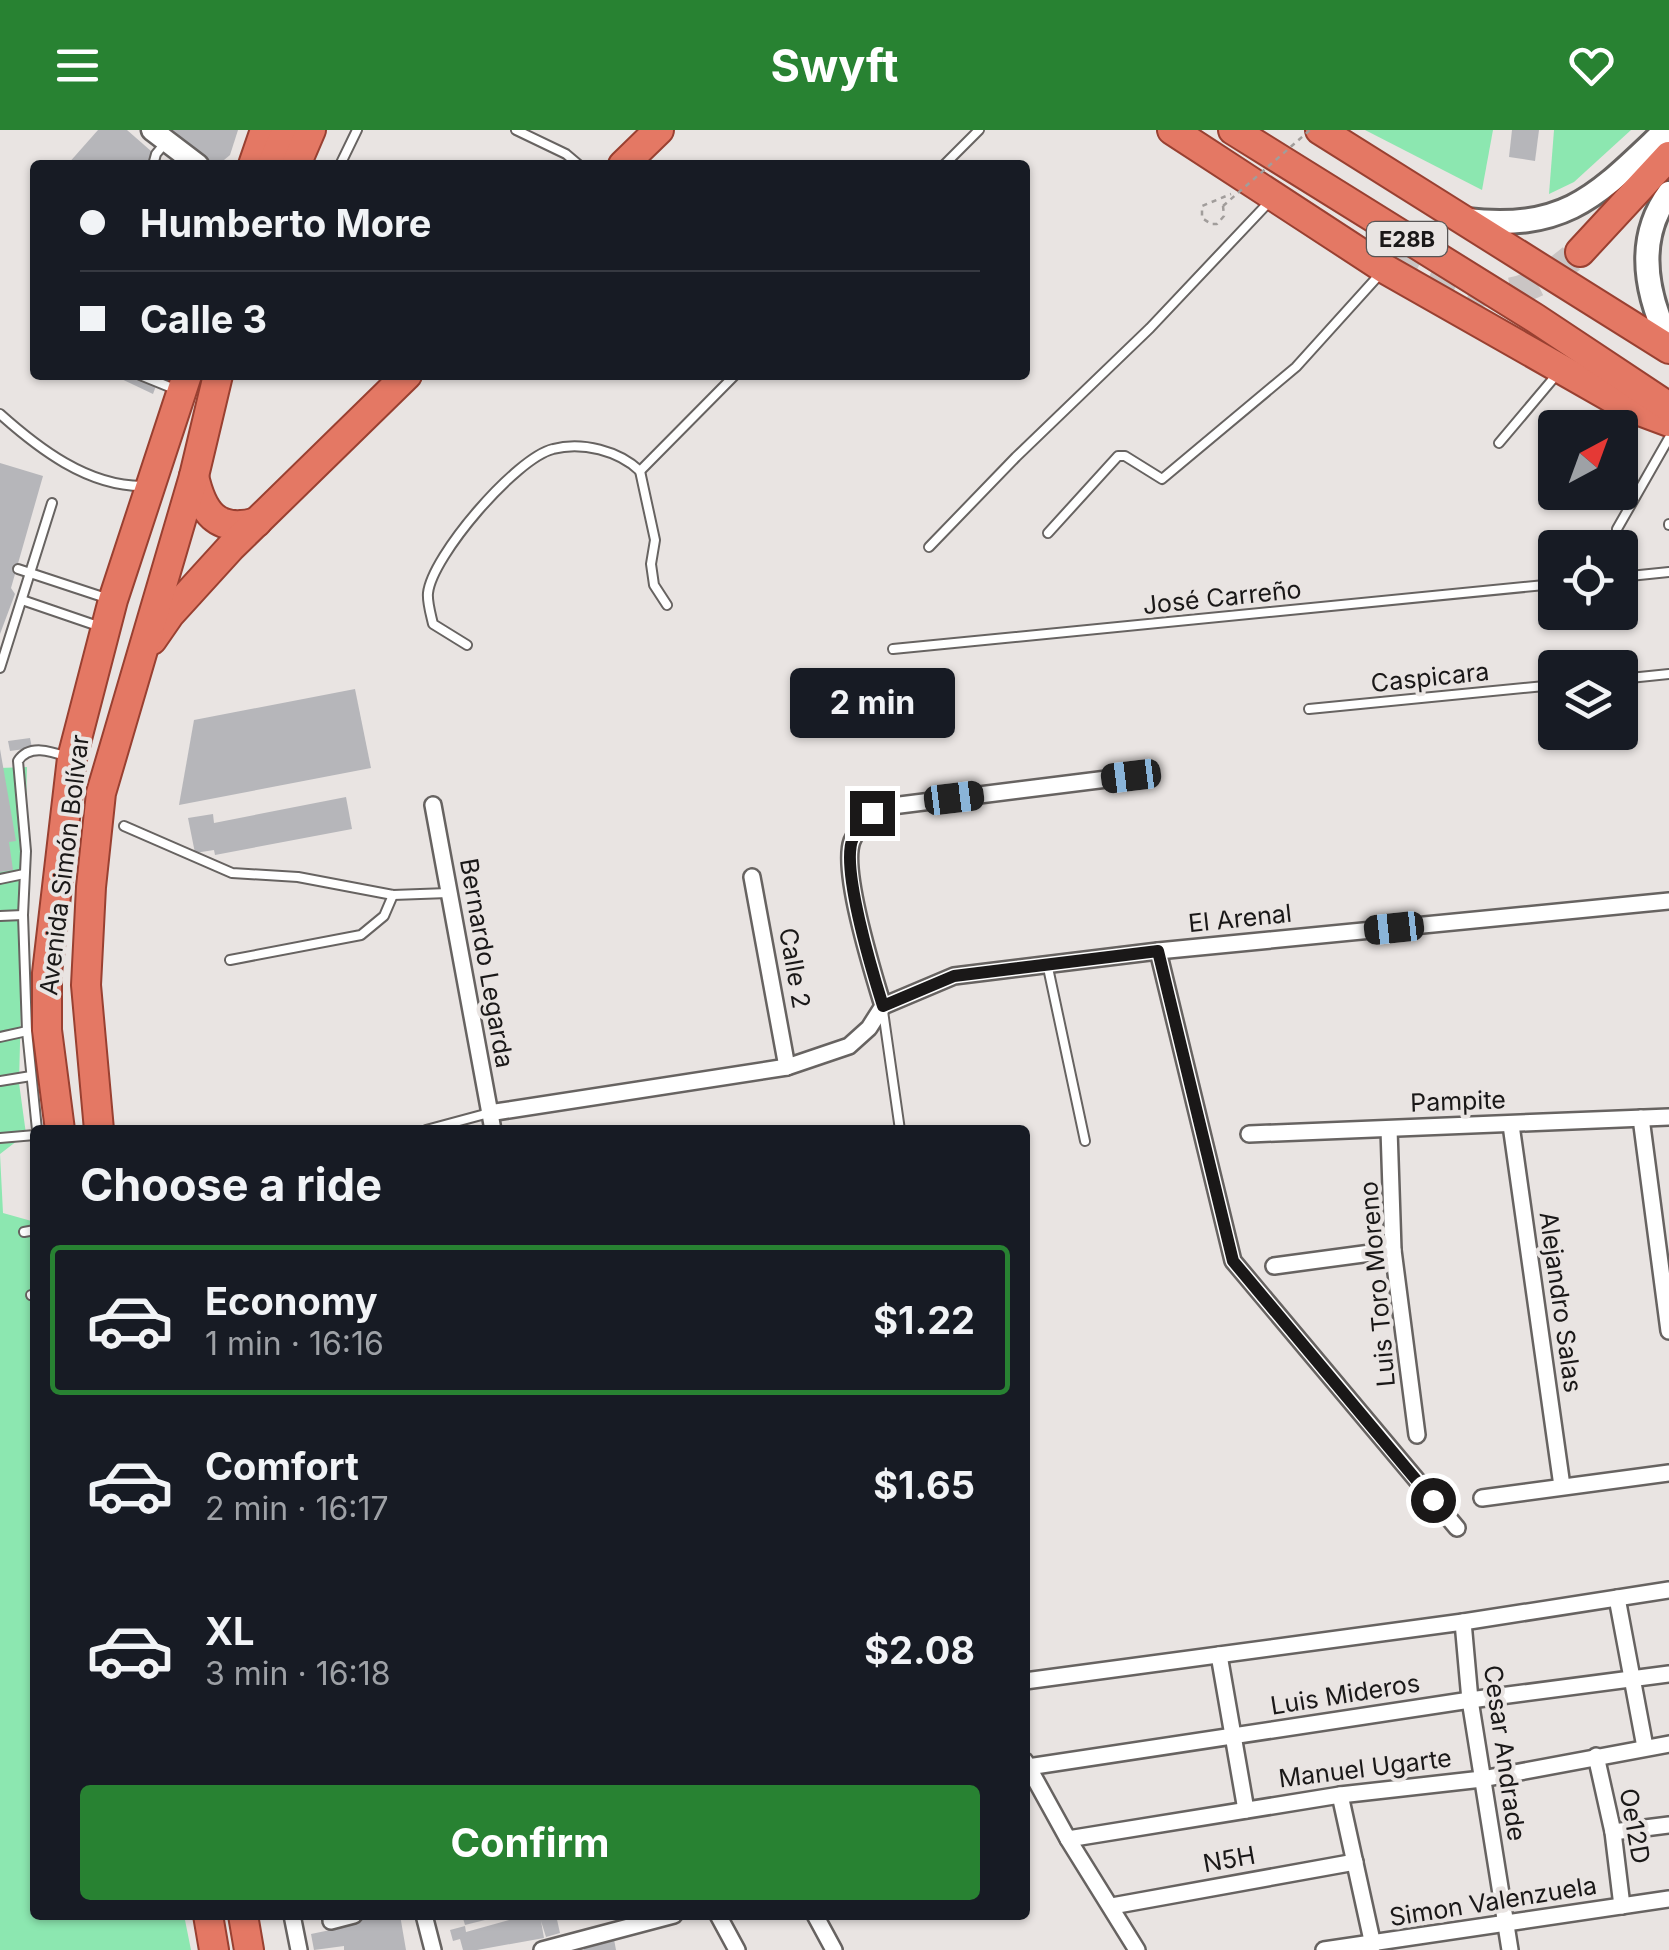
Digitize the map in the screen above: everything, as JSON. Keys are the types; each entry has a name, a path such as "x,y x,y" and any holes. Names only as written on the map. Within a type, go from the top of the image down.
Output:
{"highway":[{"path":"255,160 265,130"},
{"path":"274,160 287,130"},
{"path":"298,160 311,130"},
{"path":"628,160 659,130"},
{"path":"1172,130 1274,198 1561,370 1626,406 1669,422"},
{"path":"1194,130 1388,263"},
{"name":"E28B","path":"1233,130 1669,406"},
{"name":"E28B","path":"1320,130 1669,346"},
{"path":"1580,252 1669,156"},
{"name":"Avenida Simón Bolívar","path":"100,1125 86,985 101,793 194,476 217,380"},
{"path":"137,663 170,614 402,380"},
{"name":"Avenida Simón Bolívar","path":"59,1125 47,1030 47,974 72,758 113,600 184,383"},
{"path":"194,476 200,503 212,516 238,526 257,522"},
{"path":"209,1920 214,1950"},
{"path":"244,1920 249,1950"}],"main road":[{"path":"1460,220 1502,224 1541,221 1598,194 1666,130"},
{"path":"1669,193 1647,242 1652,299 1669,346"},
{"path":"1626,406 1669,437"}],"street":[{"path":"159,136 191,160"},
{"path":"883,1006 861,935 850,852 853,838 872,813 884,806 1131,776"},
{"name":"Bernardo Legarda","path":"433,805 491,1122"},
{"name":"Calle 2","path":"752,877 788,1068"},
{"name":"El Arenal","path":"491,1122 788,1068 849,1046 869,1028 883,1006 954,976 1158,951 1669,901"},
{"path":"1158,951 1233,1261 1457,1528"},
{"name":"Pampite","path":"1249,1134 1669,1117"},
{"path":"1641,1118 1669,1331"},
{"name":"Alejandro Salas","path":"1511,1124 1562,1486"},
{"name":"Luis Toro Moreno","path":"1389,1129 1394,1250 1417,1434"},
{"path":"1274,1266 1394,1250"},
{"path":"1482,1498 1669,1473"},
{"path":"1030,1680 1669,1590"},
{"path":"1617,1598 1645,1747"},
{"name":"Cesar Andrade","path":"1463,1622 1470,1700 1510,1950"},
{"path":"1218,1655 1246,1810"},
{"name":"Luis Mideros","path":"1030,1764 1669,1674"},
{"name":"Manuel Ugarte","path":"1068,1838 1340,1795 1482,1778 1669,1744"},
{"name":"Oe12D","path":"1596,1756 1613,1832 1622,1906"},
{"path":"1030,1769 1137,1950"},
{"path":"1340,1795 1373,1945"},
{"path":"1613,1832 1669,1825"},
{"name":"N5H","path":"1112,1906 1356,1862"},
{"name":"Simon Valenzuela","path":"1324,1950 1669,1899"},
{"path":"293,1920 298,1950"},
{"path":"425,1920 433,1950"},
{"path":"542,1950 576,1946 658,1920"},
{"path":"721,1920 737,1950"},
{"path":"818,1920 834,1950"}],"lane":[{"path":"343,160 358,130"},
{"path":"516,130 573,160"},
{"path":"949,160 978,130"},
{"path":"929,547 1150,328 1274,198"},
{"path":"1048,533 1118,456 1125,456 1162,479 1296,367 1388,263"},
{"path":"1498,443 1561,370"},
{"path":"640,470 730,380"},
{"path":"0,414 39,448 94,476 128,486 151,486"},
{"path":"1617,529 1669,437"},
{"path":"468,645 433,624 428,592 446,554 483,502 528,462 551,449 612,452 640,470 655,540 650,564 654,585 666,605"},
{"path":"0,668 52,502"},
{"path":"18,569 113,600"},
{"path":"1638,575 1669,572"},
{"name":"José Carreño","path":"892,649 1538,586"},
{"path":"22,600 105,629"},
{"path":"1638,677 1669,674"},
{"name":"Caspicara","path":"1310,709 1538,687"},
{"path":"35,1125 26,1032 25,834 18,762 25,752 34,750 72,758"},
{"path":"124,826 232,873 298,878 394,896 450,892"},
{"path":"0,879 24,874"},
{"path":"230,960 362,935 384,916 394,896"},
{"path":"0,916 23,915"},
{"path":"1047,963 1085,1141"},
{"path":"883,1006 899,1125"},
{"path":"0,1037 26,1032"},
{"path":"0,1081 31,1076"},
{"path":"0,1138 30,1133"},
{"path":"24,1232 30,1231"}],"path":[{"path":"1221,204 1310,130"},
{"path":"1210,201 1221,204 1222,220 1217,224 1202,218 1202,206 1210,201"}],"green space":[{"path":"1365,130 1493,130 1482,190"},
{"path":"1554,130 1631,130 1574,182 1549,194"},
{"path":"27,767 19,1083 26,1134 0,1154 0,768"},
{"path":"0,1154 3,1213 30,1221 30,1920 185,1920 191,1950 0,1950"}],"building":[{"path":"98,130 127,130 161,160 71,160"},
{"path":"170,130 238,130 230,155 224,160 204,160"},
{"path":"1512,130 1539,130 1535,161 1509,157"},
{"path":"124,380 158,380 153,394"},
{"path":"0,463 43,476 11,588 15,594 0,634"},
{"path":"355,689 371,768 179,805 194,720"},
{"path":"30,738 32,748 10,751 8,741"},
{"path":"0,749 16,841 9,842 13,870 0,872"},
{"path":"346,797 352,829 215,855 214,850 195,853 188,818 213,814 214,823"},
{"path":"338,1920 401,1920 406,1950 344,1950 344,1946 314,1950 311,1934 340,1928"},
{"path":"509,1920 557,1920 560,1933 546,1937 541,1921 544,1938 463,1950 460,1939 453,1941 450,1930 465,1926 466,1932"},
{"path":"613,1934 616,1950 584,1950 582,1941"}],"tunnel":[{"path":"1392,257 1443,282 1497,293 1534,284 1580,252"}],"route":[{"path":"872,813 853,838 850,852 861,935 883,1006 954,976 1158,951 1233,1261 1433,1500"}]}
